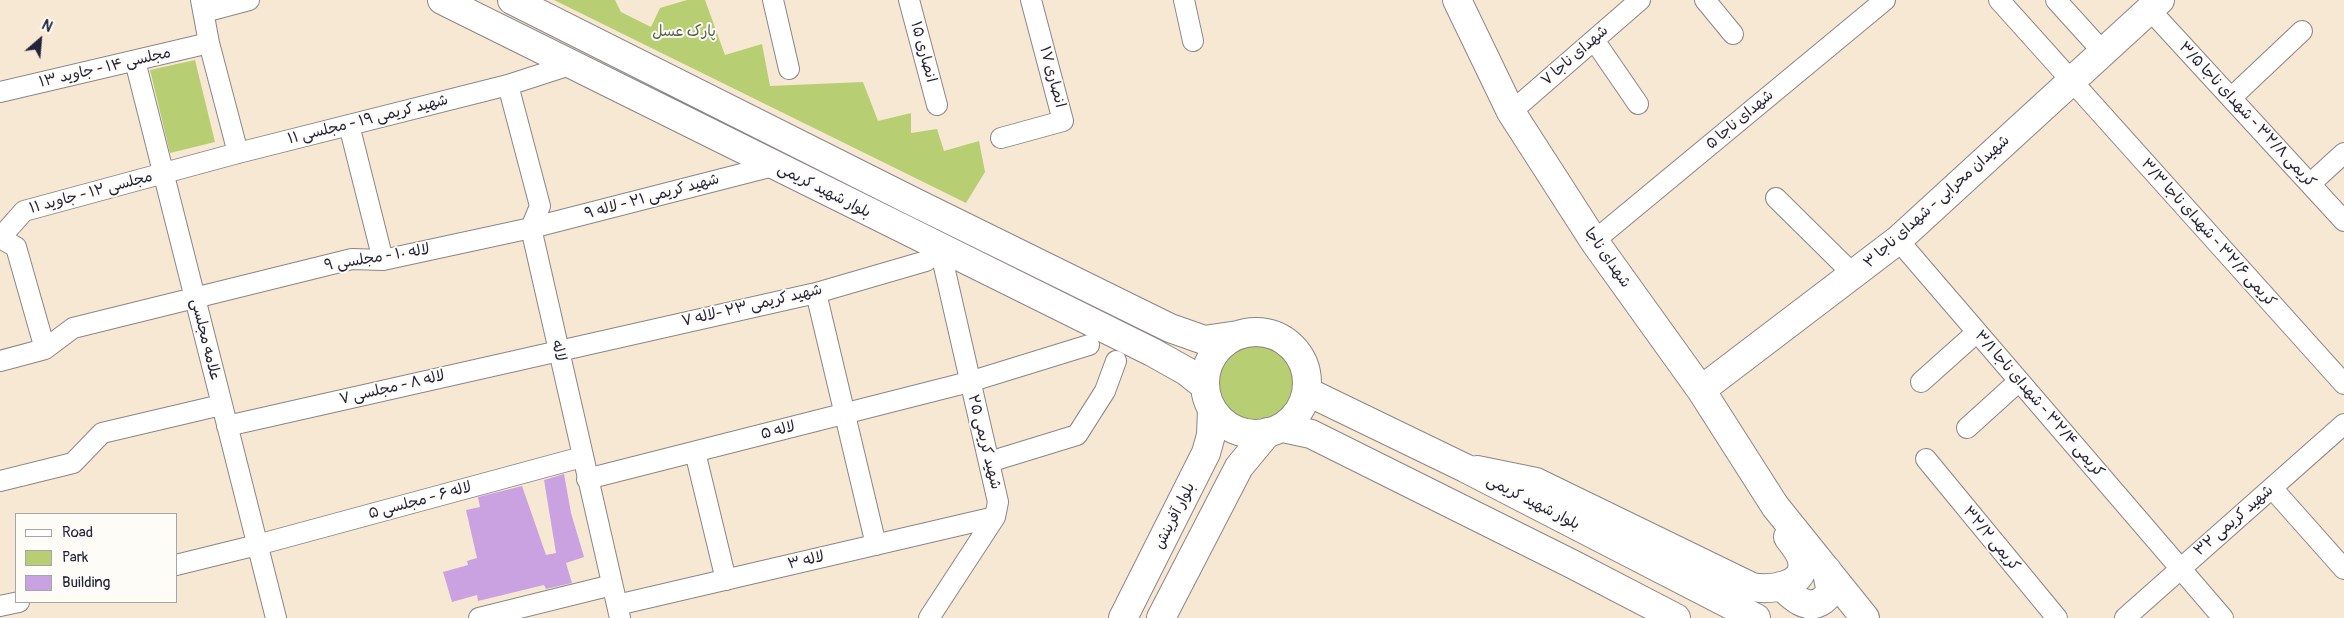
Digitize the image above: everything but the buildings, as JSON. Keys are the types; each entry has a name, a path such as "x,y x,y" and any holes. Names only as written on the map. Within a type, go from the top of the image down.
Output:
{"main road":[{"name":"بلوار شهید کریمی","path":"442,0 573,64 773,166 1152,352 1186,371 1208,397"},
{"name":"بلوار شهید کریمی","path":"512,0 1170,328 1204,340 1238,335"},
{"name":"شهدای ناجا","path":"1457,0 1511,112 1594,241 1701,390 1775,506 1866,618"},
{"name":"شهیدان محرابی - شهدای ناجا ۳","path":"1701,390 1898,240 2155,5"},
{"path":"1152,352 1170,358 1175,354 1180,346 1180,339 1170,328"},
{"path":"1261,332 1283,339 1295,349 1303,362 1308,376 1308,392 1303,406 1295,418 1275,430 1258,435 1244,433 1231,428 1220,420 1208,397 1207,369 1213,355 1224,343 1238,335 1261,332"},
{"name":"بلوار شهید کریمی","path":"1308,392 1465,468 1756,618"},
{"name":"بلوار آفرینش","path":"1123,618 1206,453 1211,435 1208,397"},
{"path":"1342,450 1338,441 1342,427 1350,422 1363,419"},
{"path":"1275,430 1311,434 1676,618"},
{"path":"1161,618 1239,467 1275,430"},
{"path":"1465,468 1536,482 1732,579 1765,589 1781,586 1802,602 1810,605 1824,600 1830,591 1826,570"},
{"name":"شهدای ناجا","path":"1775,506 1787,535 1802,559 1803,569 1800,575 1793,581 1781,586"}],"street":[{"path":"238,152 209,43 202,6 249,0"},
{"path":"773,0 789,70"},
{"name":"انصاری ۱۵","path":"910,0 937,105"},
{"name":"انصاری ۱۷","path":"1001,138 1064,121 1031,0"},
{"path":"1184,0 1193,41"},
{"name":"شهدای ناجا ۷","path":"1511,112 1640,0"},
{"path":"1705,0 1733,34"},
{"name":"شهدای ناجا ۵","path":"1594,241 1885,0"},
{"name":"کریمی ۳۲/۶ - شهدای ناجا ۳/۳","path":"1999,0 2344,384"},
{"path":"2056,0 2103,52"},
{"name":"کریمی ۳۲/۸ - شهدای ناجا ۳/۵","path":"2155,5 2231,98 2344,221"},
{"path":"2231,98 2302,31"},
{"path":"1594,40 1638,104"},
{"name":"مجلسی ۱۴ - جاوید ۱۳","path":"0,92 209,43"},
{"name":"علامه مجلسی","path":"135,61 276,618"},
{"name":"شهید کریمی ۱۹ - مجلسی ۱۱","path":"163,173 238,152 508,85 573,64"},
{"path":"508,85 540,206 531,228"},
{"path":"349,125 383,260"},
{"path":"2310,184 2344,153"},
{"name":"شهید کریمی ۲۱ - لاله ۹","path":"531,228 773,166"},
{"name":"مجلسی ۱۲ - جاوید ۱۱","path":"0,238 24,210 163,173"},
{"path":"1776,198 1854,275"},
{"name":"لاله ۱۰ - مجلسی ۹","path":"45,349 73,328 352,259 383,260 531,228"},
{"name":"لاله","path":"531,228 618,612"},
{"path":"0,238 16,246 45,349 0,361"},
{"name":"کریمی ۳۲/۴ - شهدای ناجا ۳/۱","path":"1898,240 2223,618"},
{"name":"شهید کریمی ۲۳ -لاله ۷","path":"558,350 816,292 926,261 940,248"},
{"name":"شهید کریمی ۲۵","path":"940,248 969,382 998,502 995,518"},
{"path":"816,292 876,545"},
{"path":"1922,382 1977,332"},
{"name":"لاله ۵","path":"587,479 969,382 1088,345"},
{"name":"لاله ۸ - مجلسی ۷","path":"227,426 558,350"},
{"path":"989,462 1077,435 1105,391 1116,361"},
{"path":"1967,428 2019,381"},
{"path":"0,481 73,463 102,433 221,405"},
{"name":"شهید کریمی ۳۲","path":"2125,618 2344,424"},
{"path":"695,452 726,580"},
{"name":"لاله ۶ - مجلسی ۵","path":"178,565 582,458"},
{"name":"کریمی ۳۲/۲","path":"1926,459 2057,618"},
{"path":"2272,488 2344,569"},
{"path":"929,618 995,518"},
{"name":"لاله ۳","path":"618,612 726,580 995,518"},
{"path":"479,618 612,585"},
{"path":"0,606 15,603"}],"green space":[{"name":"پارک عسل","path":"554,0 615,0 621,12 651,27 660,8 687,0 705,0 725,55 762,44 770,86 863,82 878,121 911,113 911,133 937,129 944,151 979,141 985,172 966,203"},
{"path":"195,60 215,142 170,153 150,70"},
{"path":"1257,343 1272,346 1285,355 1294,368 1297,383 1294,398 1285,411 1272,420 1257,423 1242,420 1229,411 1220,398 1217,383 1220,368 1229,355 1242,346"}]}
